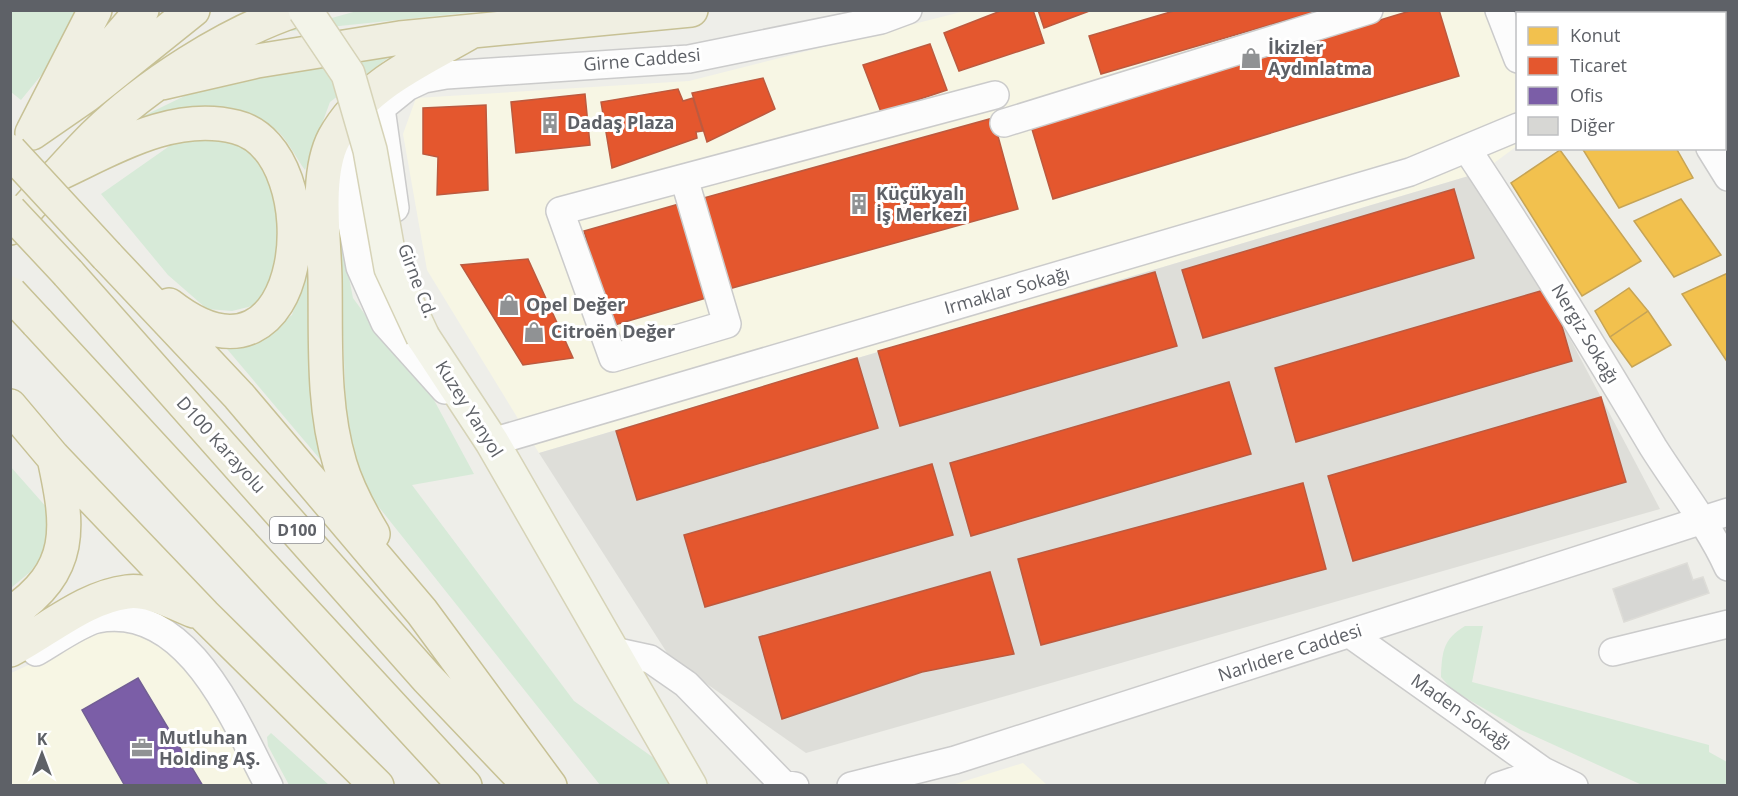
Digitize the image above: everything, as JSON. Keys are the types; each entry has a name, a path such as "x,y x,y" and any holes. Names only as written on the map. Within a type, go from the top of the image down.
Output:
{"highway":[{"path":"18,147 94,10"},
{"path":"18,147 142,10"},
{"path":"18,147 193,10"},
{"path":"10,228 58,174 125,108 234,35 296,10"},
{"path":"162,83 290,55 400,38 691,10"},
{"path":"422,612 361,514 340,465 330,420 323,206 325,166 338,132 347,117 372,90 469,33"},
{"path":"58,174 158,130 210,124 237,127 260,138 282,168 292,216 291,268 279,303 266,317 253,326 236,331 215,331 199,325 107,256"},
{"path":"18,147 107,256 239,396 422,612 550,786"},
{"name":"D100 Karayolu","path":"10,211 69,273 427,678 529,786"},
{"name":"D100","path":"10,293 465,786"},
{"path":"10,406 53,457 204,615 377,786"},
{"path":"10,614 32,600 52,577 63,547 64,506 53,457"},
{"path":"10,650 84,608 128,592 159,596 204,615"}],"main road":[{"name":"Kuzey Yanyol","path":"305,10 348,74 370,150 391,268 423,337 492,442 535,522 613,651 690,786"}],"street":[{"name":"Girne Caddesi","path":"492,442 384,323 360,267 348,202 348,167 356,134 381,108 407,87 424,79 446,75 689,59 881,20 908,10"},
{"path":"1004,123 1369,10"},
{"path":"1499,10 1516,54"},
{"path":"684,178 727,324 613,358 560,211 995,94"},
{"name":"Girne Cd.","path":"381,108 405,259 424,305 492,442"},
{"name":"Irmaklar Sokağı","path":"492,442 1410,172 1516,128"},
{"name":"Nergiz Sokağı","path":"1467,149 1536,254 1728,567"},
{"path":"1711,150 1728,177"},
{"name":"Narlıdere Caddesi","path":"850,786 955,760 1728,512"},
{"path":"10,664 96,619 130,619 156,628 174,638 207,674 269,786"},
{"path":"1612,652 1728,624"},
{"name":"Maden Sokağı","path":"1350,634 1543,771 1574,786"},
{"path":"613,651 650,659 686,684 783,784 795,786"},
{"path":"1499,786 1543,771"}],"shaded area":[{"path":"1511,10 1516,24 1516,147 1482,172 539,453 427,270 403,134 416,98 689,81 965,11"},
{"path":"10,11 82,11 65,46 21,100 11,92"},
{"path":"357,11 485,11 281,32"},
{"path":"401,48 330,102 305,170 275,129 259,119 242,113 224,110 188,111 133,121 199,89"},
{"path":"206,132 247,139 275,181 283,249 260,304 232,311 207,309 168,275 101,194 178,140"},
{"path":"1482,172 1660,509 806,753 671,659 539,453"},
{"path":"339,227 353,298 395,356 428,389 474,474 412,485 574,701 658,761 675,785 600,785 374,501 351,452 347,438"},
{"path":"312,255 309,382 330,471 227,349 259,339 292,315"},
{"path":"10,466 48,509 51,545 30,572 11,588"},
{"path":"1465,626 1483,626 1472,682 1709,745 1709,752 1727,762 1727,785 1642,785 1521,730 1452,690 1441,677 1443,653 1452,636"},
{"path":"103,631 177,638 256,785 13,786 11,781 11,673"},
{"path":"271,733 329,785 289,785 268,746 267,737"},
{"path":"1023,763 1047,785 952,785"}],"building: Konut":[{"path":"1526,10 1596,10 1596,12 1526,12"},
{"path":"1615,10 1704,10 1704,12 1616,12"},
{"path":"1560,150 1641,261 1582,296 1511,183"},
{"path":"1583,150 1677,150 1693,178 1619,208"},
{"path":"1681,199 1721,255 1674,277 1634,221"},
{"path":"1728,273 1728,363 1682,294"},
{"path":"1629,288 1648,311 1610,337 1595,311"},
{"path":"1648,311 1671,345 1632,367 1610,337"}],"building: Ticaret":[{"path":"1003,10 1033,10 1044,43 959,71 944,33"},
{"path":"1038,10 1092,10 1044,28"},
{"path":"1177,10 1321,10 1101,74 1089,36"},
{"path":"1413,10 1439,10 1459,76 1053,199 1031,126"},
{"path":"930,44 947,90 881,112 863,65"},
{"path":"763,78 775,109 707,142 692,93"},
{"path":"678,89 683,101 693,98 703,131 696,132 697,138 612,168 601,102"},
{"name":"Dadaş Plaza","path":"585,94 590,145 516,153 511,102"},
{"path":"486,105 488,190 437,195 438,157 423,154 423,108"},
{"name":"Küçükyalı İş Merkezi","path":"993,118 1018,209 725,290 700,199"},
{"path":"1454,189 1474,258 1203,338 1182,270"},
{"path":"686,202 713,296 611,326 584,231"},
{"path":"528,259 573,358 523,365 461,265"},
{"path":"1155,272 1177,346 900,426 878,351"},
{"path":"1551,288 1572,361 1296,442 1275,368"},
{"path":"857,358 878,428 637,500 616,431"},
{"path":"1229,382 1251,454 971,536 950,463"},
{"path":"1601,397 1626,482 1353,561 1328,476"},
{"path":"932,464 953,535 705,607 684,535"},
{"path":"1303,483 1326,569 1041,645 1018,559"},
{"path":"990,572 1014,654 922,672 782,719 759,637"}],"building: Ofis":[{"name":"Mutluhan Holding AŞ.","path":"138,678 203,786 125,786 82,710"}],"building: Diğer":[{"path":"1687,563 1693,580 1703,577 1709,593 1624,622 1613,589"}],"place":[{"name":"İkizler Aydınlatma","path":"1251,58"},
{"name":"Dadaş Plaza","path":"550,123"},
{"name":"Küçükyalı İş Merkezi","path":"859,204"},
{"name":"Opel Değer","path":"509,305"},
{"name":"Citroën Değer","path":"534,332"},
{"name":"Mutluhan Holding AŞ.","path":"142,748"}]}
